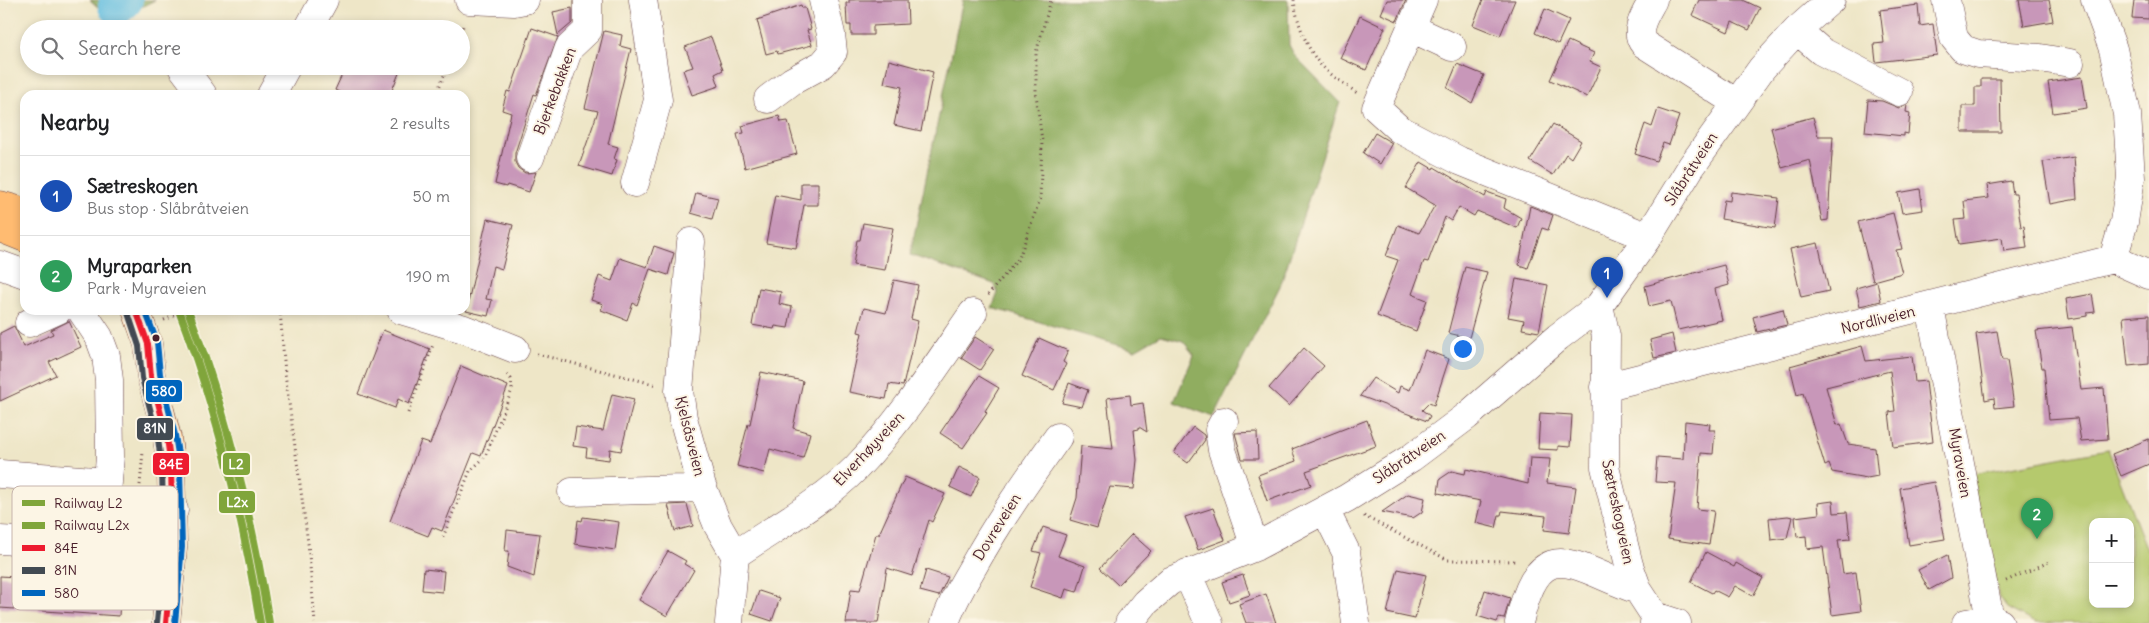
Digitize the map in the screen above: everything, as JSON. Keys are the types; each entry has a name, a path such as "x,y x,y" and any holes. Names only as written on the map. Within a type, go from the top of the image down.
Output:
{"main road":[{"path":"0,205 20,211"},
{"path":"0,228 20,236"},
{"path":"118,315 151,376"},
{"path":"138,315 148,344 151,376 167,436 172,486"},
{"path":"166,623 167,610"}],"street":[{"path":"313,20 324,0"},
{"path":"469,0 514,2 525,0"},
{"name":"Bjerkebakken","path":"530,158 569,48 588,30 588,0"},
{"path":"635,183 658,100 643,0"},
{"path":"768,98 828,61 833,52 823,0"},
{"path":"1423,0 1376,108 1399,130 1460,161 1648,237"},
{"path":"1653,0 1639,28 1641,41 1683,70 1736,102"},
{"name":"Slåbråtveien","path":"1129,623 1145,603 1170,581 1255,547 1336,504 1411,458 1467,416 1558,338 1599,306 1648,237 1691,167 1736,102 1762,68 1797,30 1831,0"},
{"path":"1946,0 1954,38 1963,49 1978,54 2040,58 2070,63"},
{"path":"2095,0 2113,49 2127,114 2131,178 2124,222 2112,260 2149,275"},
{"path":"1411,28 1452,47"},
{"path":"1797,30 1821,51 1899,92"},
{"path":"188,75 199,90"},
{"path":"274,90 282,75"},
{"name":"Kjelsåsveien","path":"691,242 679,391 683,418 702,486 718,526 735,555"},
{"name":"Nordliveien","path":"1604,387 2112,260"},
{"path":"0,265 20,272"},
{"name":"Sætreskogveien","path":"1599,306 1606,336 1604,387 1605,467 1629,566 1638,590 1662,621"},
{"name":"Myraveien","path":"1930,306 1984,591 1985,622"},
{"name":"Elverhøyveien","path":"735,555 822,497 855,468 910,403 973,312"},
{"path":"29,323 47,315"},
{"path":"84,315 99,337 106,356 109,380 108,486"},
{"path":"418,315 442,322 508,358"},
{"path":"1224,421 1220,430 1220,439 1255,547"},
{"name":"Dovreveien","path":"945,623 953,601 1012,500 1058,437"},
{"path":"0,474 65,486"},
{"path":"572,492 702,486"},
{"path":"1336,504 1346,552 1356,623"},
{"path":"729,623 735,555"},
{"path":"1519,623 1523,604 1532,584 1540,572 1550,564 1567,563 1578,566 1638,590"},
{"path":"1187,573 1210,623"}],"path":[{"path":"973,312 1019,258 1040,199 1042,141 1036,94 1036,52 1051,0"},
{"path":"1294,0 1303,35 1322,66 1376,108"},
{"path":"438,90 444,75"},
{"path":"280,315 284,364 308,543 314,623"},
{"path":"408,413 442,322"},
{"path":"443,537 470,471 485,457 512,390 508,358 679,391"},
{"path":"141,486 143,450"},
{"path":"1336,504 1356,511 1448,560 1520,561 1550,564"},
{"path":"1984,591 2051,561"}],"green space":[{"path":"90,0 155,0 115,20 112,20"},
{"path":"963,0 1288,0 1289,45 1295,56 1340,102 1281,284 1214,417 1174,402 1194,355 1183,341 1161,335 1135,350 992,308 998,293 994,284 910,255"},
{"path":"2108,449 2149,555 2149,623 2035,623 2007,608 1999,597 1968,475"}],"building":[{"path":"849,0 907,0 908,24 873,26 873,35 851,35 851,25 847,25 846,3 849,3"},
{"path":"1387,0 1406,0 1397,21 1381,14"},
{"path":"1483,0 1515,0 1500,36 1473,25"},
{"path":"1699,0 1743,0 1760,8 1749,30 1732,22 1728,32 1692,15"},
{"path":"2019,0 2049,0 2053,21 2024,26"},
{"path":"2134,0 2149,0 2149,19 2132,18"},
{"path":"801,5 802,8 805,8 811,29 807,30 812,45 778,54 777,51 766,54 757,20"},
{"path":"1918,5 1920,26 1933,24 1937,55 1876,62 1874,44 1884,43 1880,10"},
{"path":"572,8 572,23 558,35 553,12"},
{"path":"1545,9 1569,20 1558,44 1535,33"},
{"path":"1360,16 1385,28 1366,70 1340,58"},
{"path":"532,28 558,37 536,95 534,94 515,153 515,162 518,168 525,173 536,172 529,192 507,185 506,187 495,184 511,113 502,110 507,91 510,92"},
{"path":"604,31 622,35 620,46 631,49 608,144 618,147 614,159 617,160 612,176 579,166 598,111 585,108"},
{"path":"711,37 723,70 715,74 719,86 692,95 683,70 693,67 685,47"},
{"path":"1568,41 1594,53 1590,62 1601,67 1587,97 1550,80"},
{"path":"889,60 933,72 921,131 894,125 902,87 884,83"},
{"path":"1457,64 1484,75 1472,103 1447,88"},
{"path":"342,75 398,75 392,90 335,90"},
{"path":"2082,77 2087,108 2053,113 2048,82"},
{"path":"1981,79 2000,79 2001,132 1962,132 1962,106 1975,106 1975,87 1981,87"},
{"path":"1868,100 1882,101 1899,108 1907,105 1906,112 1910,113 1908,134 1904,133 1904,136 1865,132"},
{"path":"1658,109 1679,116 1669,145 1663,143 1656,161 1635,154 1645,124 1652,127"},
{"path":"779,116 781,122 788,121 797,154 745,168 737,134 744,133 742,126"},
{"path":"1813,117 1818,136 1833,136 1828,220 1822,221 1810,160 1782,168 1771,128"},
{"path":"1553,124 1581,141 1571,158 1566,154 1553,175 1530,161"},
{"path":"1375,133 1392,143 1380,164 1363,153"},
{"path":"2074,157 2077,199 2050,204 2043,162"},
{"path":"1421,162 1433,169 1434,167 1485,197 1487,192 1506,199 1504,208 1521,218 1517,228 1477,211 1474,216 1459,207 1451,221 1445,217 1428,262 1424,261 1412,294 1427,300 1416,331 1377,316 1398,260 1386,256 1398,225 1419,233 1435,205 1406,188"},
{"path":"2011,181 2013,194 2016,194 2021,227 2024,226 2027,248 2004,251 2002,238 1959,244 1955,220 1966,219 1964,201 1989,198 1987,185"},
{"path":"801,183 818,183 818,205 804,205 796,248 766,243 775,195 801,200"},
{"path":"1920,189 1923,210 1902,213 1898,193"},
{"path":"1731,192 1779,198 1775,228 1721,219 1724,200 1730,201"},
{"path":"696,193 718,198 712,219 691,213"},
{"path":"1530,206 1553,215 1548,230 1542,228 1528,268 1519,265"},
{"path":"1893,213 1902,249 1896,250 1902,273 1873,281 1858,222"},
{"path":"487,219 513,225 502,269 493,266 486,299 492,300 488,316 470,312 470,293"},
{"path":"863,223 893,228 885,270 853,265 857,240 860,240"},
{"path":"1818,243 1829,291 1801,297 1790,249"},
{"path":"654,246 674,253 668,275 650,269 637,305 633,303 627,320 601,310 603,304 591,300 599,276 612,281 620,258 647,267"},
{"path":"1724,265 1729,285 1715,289 1722,320 1678,330 1671,301 1649,306 1645,286"},
{"path":"1465,267 1487,272 1469,338 1448,333"},
{"path":"1516,279 1548,285 1539,332 1522,329 1524,320 1508,317"},
{"path":"894,280 918,285 911,319 918,321 903,386 889,384 886,399 849,392 862,333 858,332 864,308 886,313"},
{"path":"1877,282 1881,301 1860,306 1856,288"},
{"path":"759,288 781,292 779,304 792,307 788,328 775,326 774,329 752,325"},
{"path":"2092,294 2095,312 2087,313 2087,316 2069,319 2066,299"},
{"path":"1783,309 1787,325 1757,332 1753,317"},
{"path":"2149,315 2149,364 2128,366 2123,317"},
{"path":"69,321 81,347 49,362 56,375 0,401 0,333 14,326 24,347 53,334 51,330"},
{"path":"2072,327 2081,390 2104,388 2108,439 2081,441 2077,418 2049,420 2044,368 2042,368 2036,331"},
{"path":"383,330 430,349 409,404 398,399 395,408 358,394"},
{"path":"1997,331 2002,360 2007,360 2014,406 1995,408 1994,398 1985,400 1976,334"},
{"path":"1672,334 1676,353 1654,358 1650,340"},
{"path":"975,337 994,349 980,370 961,358"},
{"path":"1039,338 1068,351 1063,362 1066,364 1054,390 1022,376"},
{"path":"1862,346 1866,361 1912,356 1915,382 1926,381 1933,442 1893,447 1889,412 1895,411 1890,371 1826,387 1837,425 1841,424 1848,444 1875,448 1878,476 1867,478 1832,472 1829,464 1825,466 1803,393 1797,395 1790,366"},
{"path":"1304,348 1324,366 1289,406 1269,388"},
{"path":"1425,350 1449,359 1434,405 1429,403 1422,410 1430,416 1427,421 1360,396 1373,378 1398,393 1400,386 1410,390"},
{"path":"461,366 508,386 481,456 473,453 442,531 432,527 428,536 390,521 421,441 430,444"},
{"path":"761,372 803,381 793,428 810,433 803,458 770,449 764,473 737,466 748,424 750,424"},
{"path":"979,376 999,388 985,411 987,413 963,448 940,433"},
{"path":"1069,383 1088,390 1082,407 1062,403"},
{"path":"612,394 634,399 621,451 610,449 609,460 586,457 587,448 573,446 576,427 603,431"},
{"path":"1130,395 1131,405 1143,403 1147,432 1139,427 1139,429 1134,430 1137,460 1134,489 1110,487 1097,528 1070,520 1077,498 1081,446 1113,449 1107,398"},
{"path":"1540,413 1572,415 1570,447 1558,446 1558,450 1538,449"},
{"path":"1367,420 1376,446 1306,471 1311,485 1267,501 1258,475 1296,461 1292,449"},
{"path":"1685,421 1710,424 1709,430 1715,430 1713,454 1701,453 1697,509 1714,511 1709,545 1668,539 1676,483 1655,482 1657,457 1683,459"},
{"path":"1193,427 1204,435 1205,440 1188,463 1174,453"},
{"path":"1257,432 1258,459 1242,459 1235,433"},
{"path":"2149,439 2149,464 2121,476 2112,454"},
{"path":"1530,458 1550,459 1547,483 1576,487 1569,533 1544,530 1546,516 1502,511 1496,528 1476,523 1481,501 1438,493 1440,479 1452,471 1465,474 1466,469 1528,484"},
{"path":"959,467 980,477 971,497 950,487"},
{"path":"905,477 945,494 932,522 929,520 912,576 887,568 878,623 846,623 851,589 860,590 876,534 879,534"},
{"path":"1934,482 1945,539 1909,545 1900,488"},
{"path":"1408,494 1425,498 1422,512 1413,518 1382,512"},
{"path":"1833,501 1834,513 1847,512 1850,539 1838,540 1843,574 1856,572 1861,611 1832,615 1823,547 1807,549 1806,536 1797,537 1795,517 1819,514 1818,503"},
{"path":"687,504 693,526 675,531 668,505"},
{"path":"1213,508 1225,540 1198,550 1185,517"},
{"path":"583,517 619,522 615,550 575,544 578,520 582,521"},
{"path":"1792,517 1787,538 1771,540 1769,518"},
{"path":"1043,527 1066,535 1058,556 1085,566 1077,592 1066,589 1063,598 1030,587 1041,553 1033,551"},
{"path":"507,530 540,534 534,577 507,567 509,551 505,551"},
{"path":"1132,534 1151,551 1118,585 1100,568"},
{"path":"668,551 686,561 684,564 694,570 667,616 639,600"},
{"path":"1706,552 1734,567 1736,563 1763,578 1753,596 1735,586 1728,597 1714,590 1712,593 1691,582"},
{"path":"1947,555 1951,578 1929,590 1918,570"},
{"path":"424,569 444,571 442,592 422,590"},
{"path":"1398,569 1426,575 1415,619 1387,613"},
{"path":"926,570 948,577 939,596 920,591"},
{"path":"1243,575 1250,595 1229,602 1222,582"},
{"path":"0,576 12,577 12,609 0,608"},
{"path":"1485,590 1510,598 1504,619 1499,618 1497,622 1477,616"},
{"path":"759,591 780,598 772,621 751,614"},
{"path":"1266,594 1276,623 1246,623 1239,604"},
{"path":"30,610 119,610 119,616"}],"waterway":[{"path":"117,6 124,0"}],"rail line":[{"name":"L2x","path":"181,315 206,389 228,466 246,544 260,623"},
{"name":"L2","path":"190,315 226,426 255,543 269,623"}],"transit line":[{"name":"81N","path":"129,315 139,346 142,378 158,439 162,486"},
{"name":"84E","path":"138,315 148,344 151,376 167,437 171,486"},
{"name":"580","path":"147,315 157,342 160,374 175,435 180,467 182,547 178,590"},
{"name":"81N","path":"157,622 158,610"},
{"name":"84E","path":"166,623 167,610"},
{"name":"580","path":"175,623 176,610"}],"place":[{"name":"Sætreskogen","path":"1607,298"},
{"name":"Myraparken","path":"2037,539"}]}
